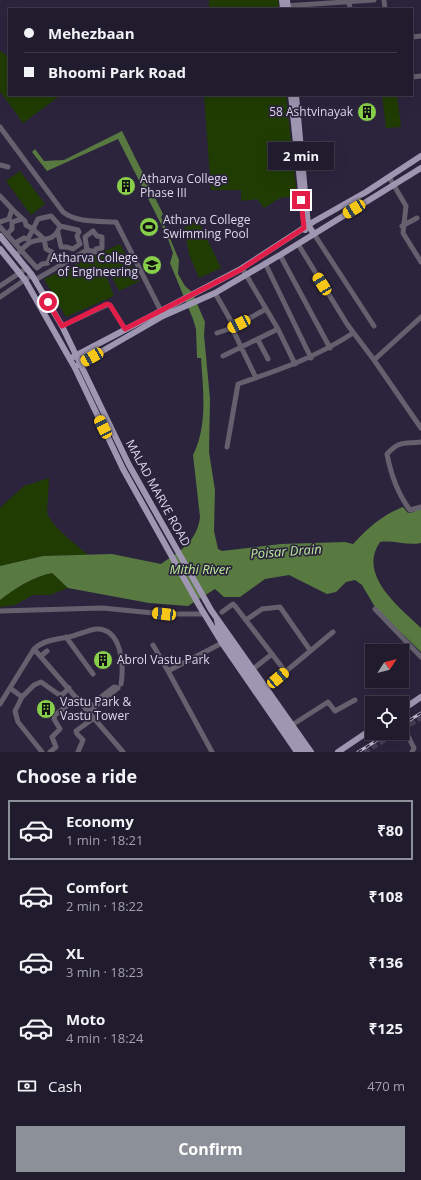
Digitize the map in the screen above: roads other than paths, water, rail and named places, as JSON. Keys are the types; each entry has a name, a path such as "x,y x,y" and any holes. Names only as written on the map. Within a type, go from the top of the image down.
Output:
{"main road":[{"path":"291,96 295,113 306,227 312,235"},
{"path":"295,113 296,96"},
{"path":"78,366 162,313 242,268 421,156"},
{"path":"73,357 125,329 215,293 280,255 421,168"},
{"name":"MALAD MARVE ROAD","path":"0,236 33,277 62,326 73,357"},
{"name":"MALAD MARVE ROAD","path":"0,249 21,274 73,357 129,465 170,540 207,603 311,752"},
{"path":"225,278 229,284"},
{"name":"MALAD MARVE ROAD","path":"78,366 123,469 163,544 222,643 297,752"},
{"path":"216,616 219,629 304,752"},
{"path":"409,705 421,697"},
{"path":"338,752 365,734"}],"street":[{"path":"285,5 374,0"},
{"path":"0,127 63,212 70,217 83,220 116,222 162,313"},
{"path":"0,165 8,167"},
{"path":"389,177 406,206 402,227 421,262"},
{"path":"0,197 26,225 44,239 45,248 52,252 48,263 42,264 37,268"},
{"path":"0,222 8,219 12,209"},
{"path":"15,243 24,238 28,239 38,219 51,216 60,226 78,230 78,245 84,252"},
{"path":"7,234 12,229 12,222 22,219"},
{"path":"402,227 417,220"},
{"path":"60,226 58,233 61,247 72,249 78,245"},
{"path":"0,227 42,275"},
{"path":"0,296 25,280 42,275 84,252 95,252 96,249 102,248 102,237 97,236 94,231 86,235 84,252"},
{"path":"16,255 30,242 50,238 58,233"},
{"path":"312,235 374,326"},
{"path":"298,244 353,333 374,360 421,428"},
{"path":"280,255 330,348"},
{"path":"265,263 311,358"},
{"path":"0,286 21,274 27,268"},
{"path":"242,268 278,329 295,364"},
{"path":"215,293 231,321 232,328 256,378"},
{"path":"62,326 107,304 110,305 125,329"},
{"path":"217,333 232,328 266,309"},
{"path":"374,360 421,317"},
{"path":"223,356 278,329"},
{"path":"227,447 238,384 311,358 353,333"},
{"path":"258,340 268,359"},
{"path":"421,442 406,442 395,445 386,454 390,471 401,498 410,510 421,507"},
{"path":"222,612 233,604 286,671"},
{"path":"246,620 262,609 280,607 310,650"},
{"path":"0,611 102,608 164,614 204,614"},
{"path":"375,609 421,657"},
{"path":"0,704 34,649 48,641 94,629 106,631 112,634 118,646 122,662 121,684"},
{"path":"266,688 333,632"},
{"path":"66,637 93,674"},
{"path":"168,671 222,643"},
{"path":"153,645 212,752"},
{"path":"34,649 77,698 88,703 94,718 123,752"},
{"path":"41,656 47,651"},
{"path":"253,669 272,654"},
{"path":"42,752 18,722 15,711 22,697 34,685 41,682 58,694 62,695 69,688"},
{"path":"91,710 118,688 114,687 97,700"},
{"path":"10,688 22,697"},
{"path":"50,752 56,747 52,737 60,729 54,719 56,715 77,698"},
{"path":"292,725 328,702 335,711 355,700"},
{"path":"78,752 83,740 76,734 76,731 94,718"},
{"path":"409,736 414,748 412,752"}],"water":[{"name":"Mithi River","path":"122,131 163,214 161,217 179,260 178,274 185,286 192,292 205,322 204,335 210,399 209,452 215,490 214,531 218,549 222,551 281,544 345,542 353,544 370,527 395,510 403,507 408,513 414,512 416,508 421,506 421,543 411,544 380,542 374,554 374,567 377,578 384,590 402,611 421,628 421,652 375,607 362,585 355,580 346,582 336,592 327,594 289,575 265,579 240,597 224,597 215,589 188,606 149,603 68,588 52,573 31,580 0,600 0,566 43,556 112,554 161,564 175,555 186,545 195,533 198,526 200,517 193,455 198,444 203,420 201,358 197,358 196,329 193,319 170,263 173,253 167,236 118,139 47,171 32,152 35,149 44,161 64,160"}],"tunnel":[{"path":"409,725 421,717"},
{"path":"364,752 384,740"}],"railway":[{"path":"409,721 421,713"},
{"path":"358,752 378,740"}],"place":[{"name":"58 Ashtvinayak","path":"367,112"},
{"name":"Atharva College Phase III","path":"126,186"},
{"name":"Atharva College Swimming Pool","path":"149,227"},
{"name":"Atharva College of Engineering","path":"152,265"},
{"name":"Abrol Vastu Park","path":"103,660"},
{"name":"Vastu Park & Vastu Tower","path":"46,709"}],"water label":[{"name":"Poisar Drain","path":"286,551"}]}
